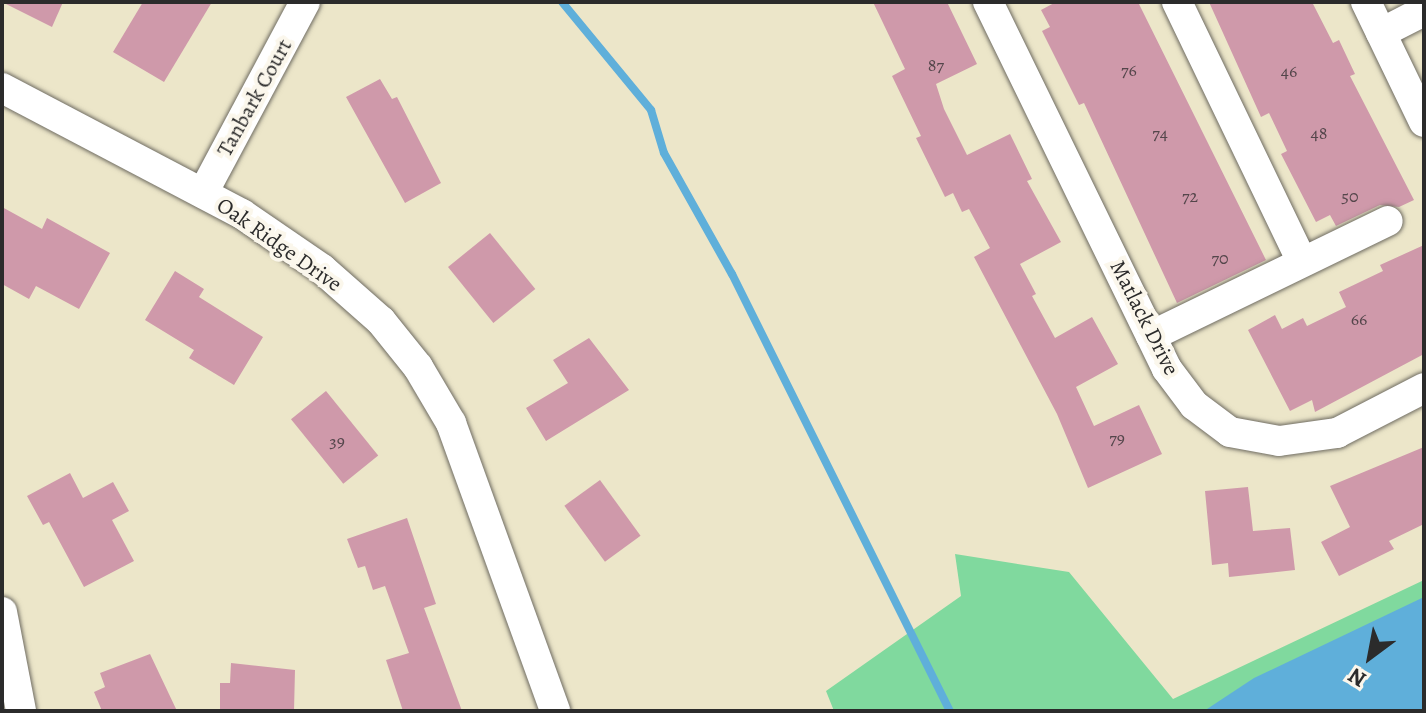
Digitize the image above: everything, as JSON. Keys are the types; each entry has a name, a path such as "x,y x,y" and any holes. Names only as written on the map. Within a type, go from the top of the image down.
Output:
{"street":[{"name":"Tanbark Court","path":"203,193 305,2"},
{"name":"Matlack Drive","path":"988,2 1151,336 1194,405 1230,432 1279,441 1337,433 1424,388"},
{"path":"1177,2 1302,262"},
{"path":"1366,2 1424,122"},
{"path":"1381,33 1424,11"},
{"name":"Oak Ridge Drive","path":"2,88 203,193 322,269 381,321 418,367 451,423 555,711"},
{"path":"1151,336 1388,221"},
{"path":"2,612 21,711"}],"green space":[{"path":"955,554 1069,572 1173,699 1424,580 1424,711 834,711 826,691 961,596"}],"water":[{"path":"1424,597 1424,711 1204,711 1254,678"}],"building":[{"path":"2,2 63,2 52,27"},
{"path":"143,2 212,2 164,82 113,52"},
{"path":"873,2 947,2 977,64 936,84 944,109 967,155 1010,134 1032,179 1027,181 1061,242 1020,264 1036,294 1032,296 1055,338 1092,317 1118,364 1076,387 1094,426 1139,405 1162,454 1088,488 1057,414 974,257 990,248 969,209 962,212 953,193 945,197 916,138 921,136 892,76 905,69"},
{"path":"1056,2 1138,2 1266,260 1177,303 1084,103 1079,105 1042,31 1050,27 1041,10"},
{"path":"1209,2 1312,2 1333,43 1339,40 1355,74 1350,76 1414,200 1399,207 1380,205 1336,226 1330,215 1316,222 1281,154 1287,151 1269,113 1261,117"},
{"path":"380,79 392,99 397,97 441,183 405,203 346,97"},
{"path":"2,207 42,229 47,218 110,253 79,309 36,286 29,299 2,284"},
{"path":"490,233 535,289 493,323 448,267"},
{"path":"1424,245 1424,354 1315,412 1312,400 1290,411 1248,330 1275,315 1282,329 1303,318 1307,326 1346,307 1339,292 1383,271 1380,265"},
{"path":"175,271 204,289 199,297 263,337 234,385 189,358 194,350 145,320"},
{"path":"589,338 629,390 546,441 526,408 568,383 553,360"},
{"path":"326,391 378,456 343,484 291,419"},
{"path":"1424,447 1424,524 1389,541 1394,549 1339,576 1321,542 1350,527 1330,486"},
{"path":"70,473 83,498 113,482 129,511 112,520 134,561 84,587 49,522 43,525 27,496"},
{"path":"600,480 641,536 605,562 564,506"},
{"path":"1248,487 1253,531 1290,528 1295,570 1229,577 1228,563 1212,565 1205,491"},
{"path":"407,518 436,604 424,608 462,711 403,711 386,660 409,653 385,586 373,590 365,566 358,568 347,539"},
{"path":"150,654 177,711 102,711 94,692 105,687 100,673"},
{"path":"231,663 295,670 294,711 220,711 220,683 230,683"}],"waterway":[{"path":"562,2 651,110 664,153 732,274 950,711"}]}
